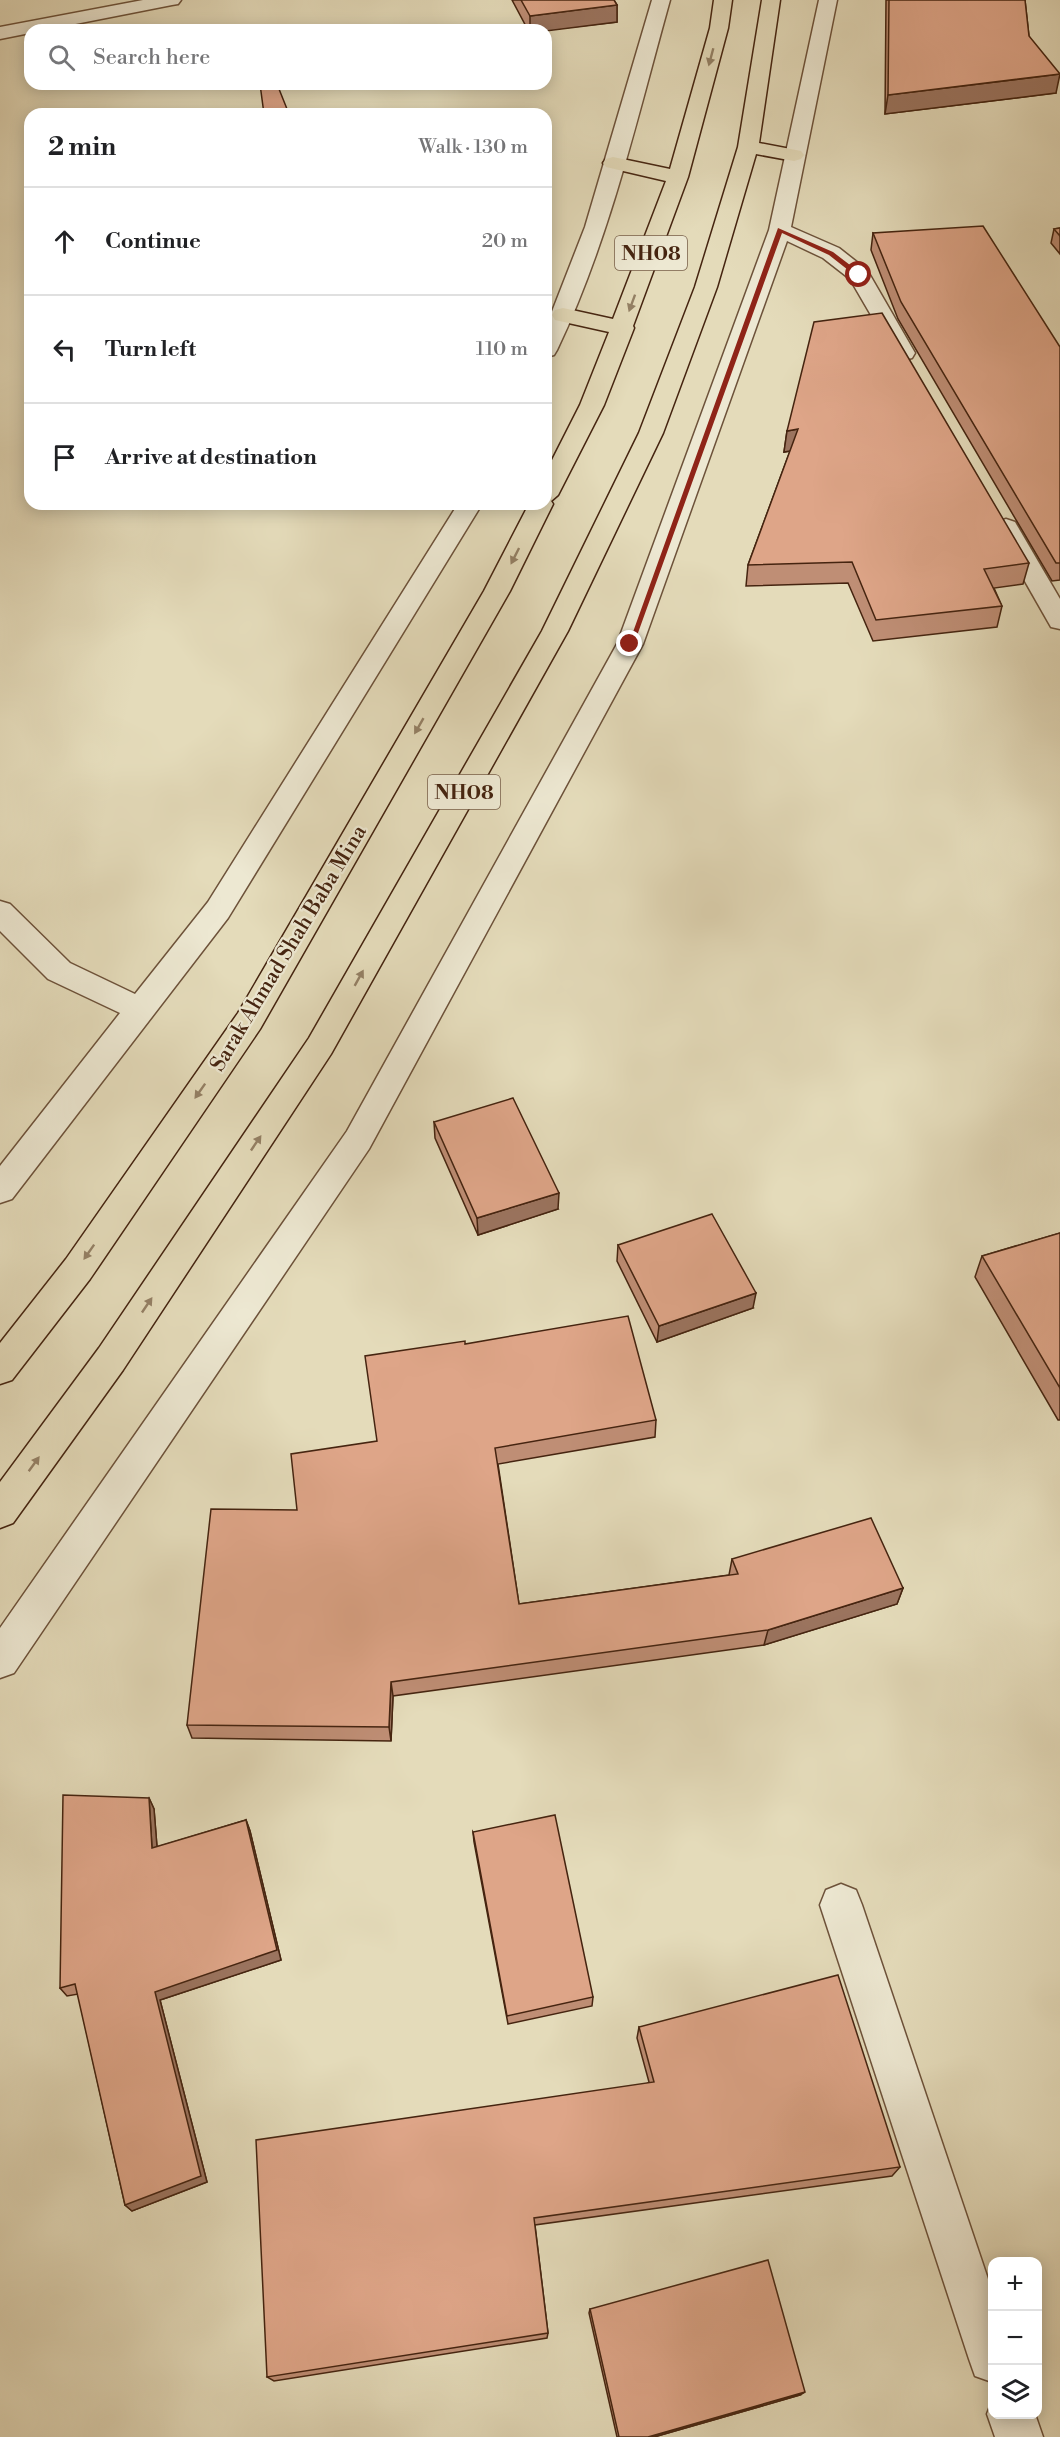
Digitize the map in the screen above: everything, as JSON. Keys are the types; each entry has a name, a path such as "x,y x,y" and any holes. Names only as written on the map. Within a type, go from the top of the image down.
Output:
{"highway":[{"name":"NH08","path":"552,483 592,405 623,328 678,177 719,28 723,0"},
{"name":"NH08","path":"0,1511 111,1359 320,1046 555,631 651,433 706,287 748,147 771,0"},
{"path":"748,147 794,154"},
{"path":"613,163 678,177"},
{"path":"563,315 623,328"},
{"name":"Sarak Ahmad Shah Baba Mina","path":"0,1369 78,1269 249,1021 497,591 538,510"}],"street":[{"path":"47,24 172,0"},
{"path":"552,338 563,315 596,226 661,0"},
{"path":"0,1660 358,1140 630,644 780,230 794,154 828,0"},
{"path":"0,33 24,28"},
{"path":"780,230 831,253 859,275 912,367"},
{"path":"995,509 1060,621"},
{"path":"0,1190 218,910 466,510"},
{"path":"0,912 59,971 141,1010"},
{"path":"841,1905 988,2344"},
{"path":"1012,2419 1019,2437"}],"building":[{"path":"521,0 614,0 617,5 530,16"},
{"path":"889,0 1025,0 1029,36 1060,74 888,95"},
{"path":"261,90 279,90 287,108 263,108"},
{"path":"983,226 1060,347 1060,563 1056,563 901,302 873,233"},
{"path":"1060,228 1060,236 1054,229"},
{"path":"882,313 1029,563 984,569 1002,606 876,620 852,562 748,565 798,429 787,431 814,322"},
{"path":"513,1098 559,1193 477,1218 434,1122"},
{"path":"712,1214 756,1293 659,1326 618,1245"},
{"path":"1060,1233 1060,1388 982,1256"},
{"path":"628,1316 656,1420 495,1448 519,1604 738,1574 732,1559 871,1518 903,1588 768,1630 391,1682 389,1727 187,1725 211,1509 297,1510 291,1454 377,1441 365,1356 465,1341 465,1344"},
{"path":"63,1795 149,1798 152,1848 246,1820 277,1950 155,1992 201,2176 125,2205 75,1984 60,1988"},
{"path":"555,1815 593,1997 507,2016 473,1832"},
{"path":"838,1975 900,2167 534,2218 548,2333 267,2377 256,2140 654,2082 639,2027"},
{"path":"768,2260 805,2392 648,2437 619,2437 590,2309"}],"route":[{"path":"630,644 780,230 831,253 859,275"}]}
